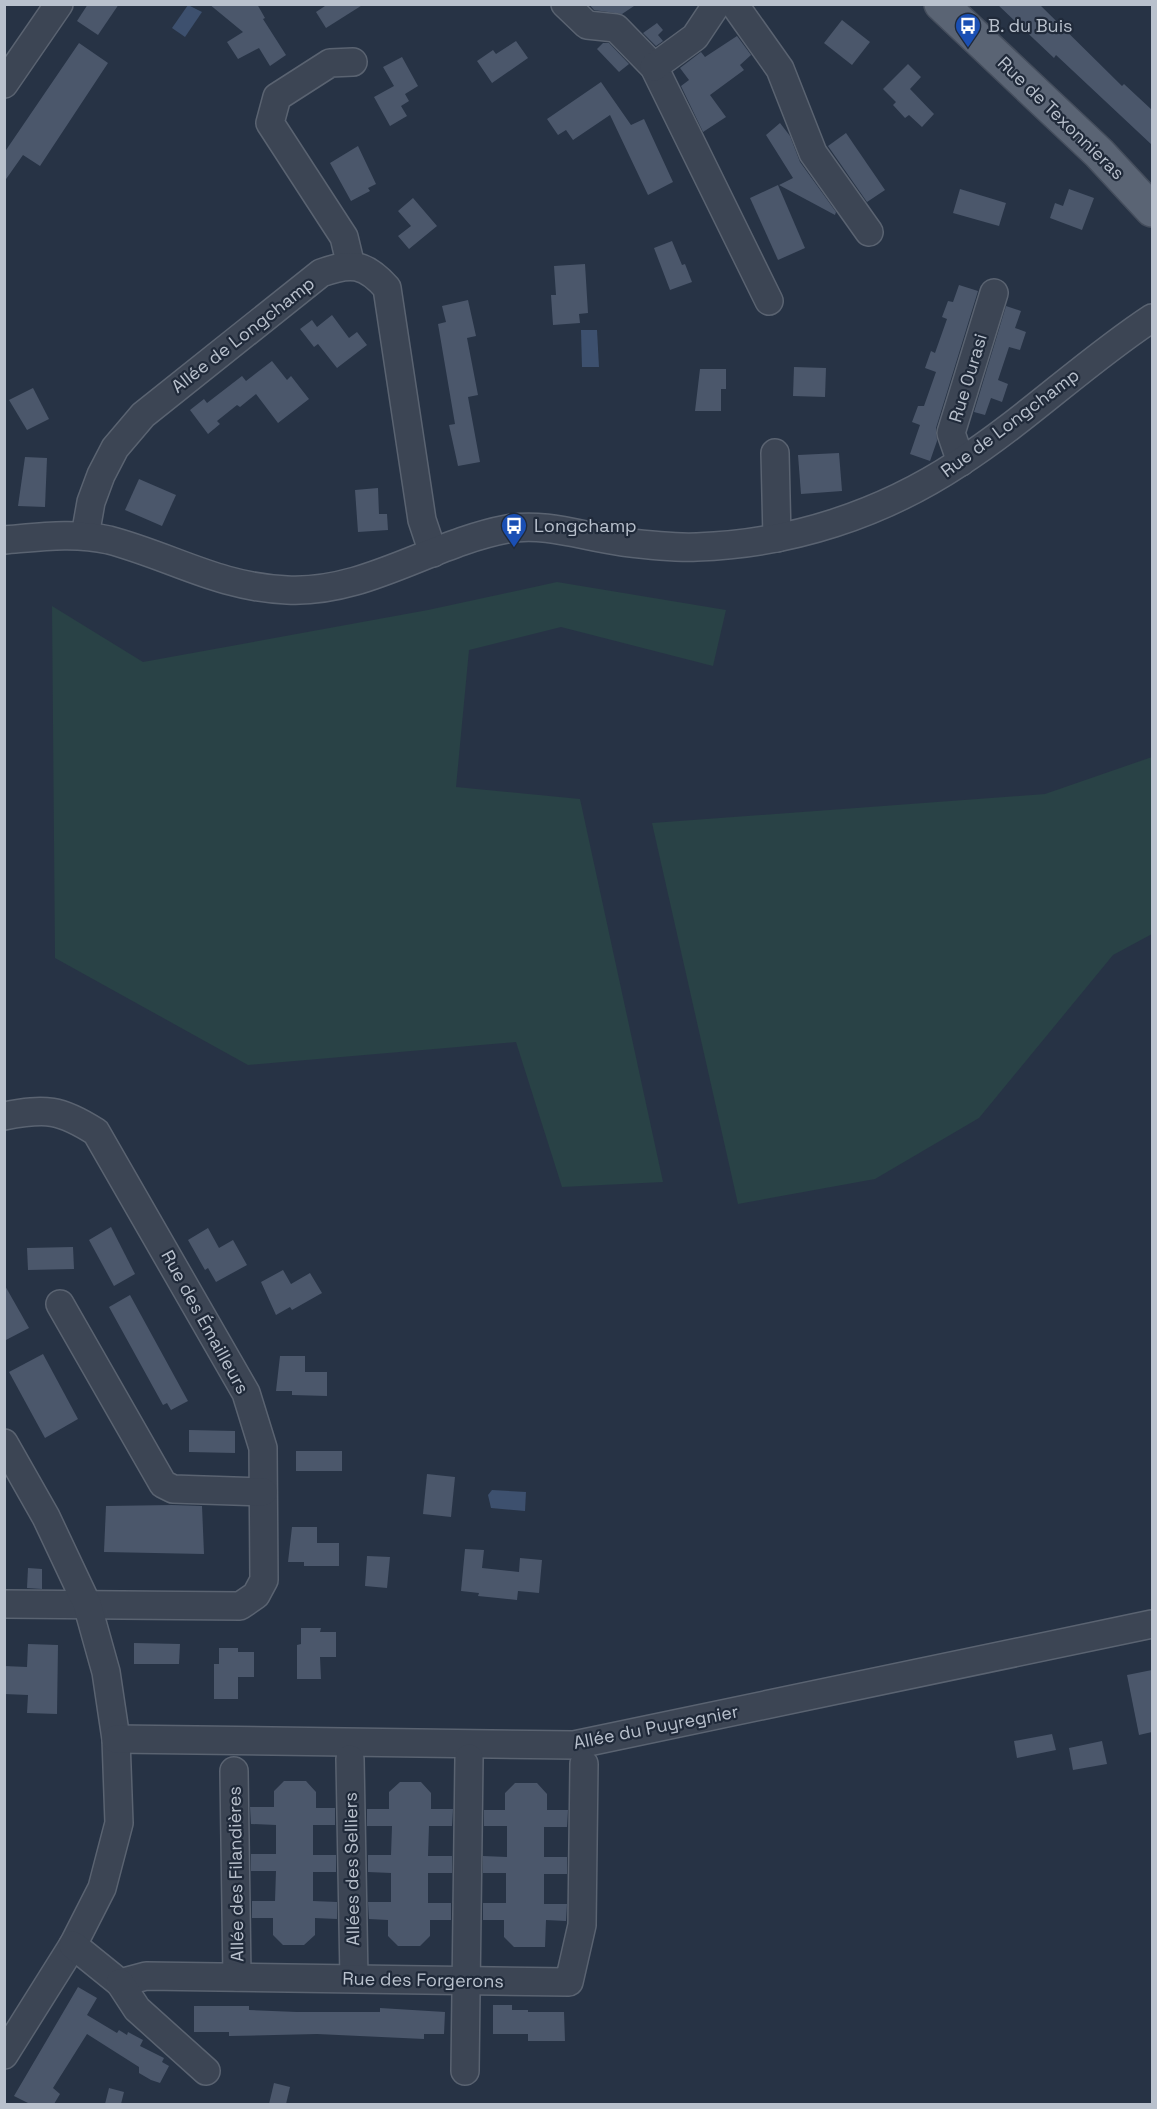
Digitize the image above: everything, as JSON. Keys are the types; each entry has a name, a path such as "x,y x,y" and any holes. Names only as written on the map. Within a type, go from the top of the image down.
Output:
{"main road":[{"name":"Rue de Texonnieras","path":"940,4 1099,153 1152,210"}],"street":[{"path":"4,84 59,4"},
{"path":"565,4 587,25 616,28 654,67 769,301"},
{"path":"654,67 695,37 717,4"},
{"path":"734,4 780,69 813,153 869,232"},
{"path":"353,62 330,63 278,97 270,123 344,237 351,266 375,274 387,288 422,520 434,553"},
{"name":"Allée de Longchamp","path":"85,536 91,502 101,475 115,448 143,415 321,273 341,266 351,266"},
{"name":"Rue Ourasi","path":"961,462 951,433 994,293"},
{"name":"Rue de Longchamp","path":"4,540 55,535 85,536 157,556 216,579 252,588 290,591 329,589 508,529 550,528 623,542 697,547 777,538 817,530 912,492 961,462 1119,340 1152,318"},
{"path":"775,453 777,538"},
{"name":"Rue des Émailleurs","path":"4,1116 38,1110 71,1116 96,1132 246,1393 263,1448 264,1492 264,1580 256,1595 240,1606 4,1604"},
{"path":"60,1304 163,1484 173,1489 264,1492"},
{"path":"4,1443 46,1517 87,1604 106,1672 116,1739 119,1823 102,1888 73,1944 4,2055"},
{"name":"Allée du Puyregnier","path":"116,1739 574,1745 1152,1624"},
{"path":"465,2071 469,1758"},
{"name":"Allées des Selliers","path":"350,1760 354,1978"},
{"name":"Rue des Forgerons","path":"120,1983 146,1976 354,1978 467,1983 569,1982 582,1925 584,1764"},
{"name":"Allée des Filandières","path":"234,1771 237,1977"},
{"path":"73,1944 120,1983 137,2009 206,2072"}],"green space":[{"path":"557,582 726,610 713,666 561,627 469,650 456,787 580,799 663,1182 562,1187 516,1042 248,1065 55,958 52,606 143,662 428,610"},
{"path":"1152,757 1152,934 1113,955 979,1118 875,1179 738,1204 652,823 1045,794"}],"water":[{"path":"188,5 202,12 185,37 172,28"},
{"path":"581,330 597,330 599,367 582,367"},
{"path":"492,1490 526,1492 525,1511 491,1508 488,1495"}],"building":[{"path":"88,4 119,4 98,35 77,21"},
{"path":"209,4 257,4 265,18 263,19 286,55 270,66 259,48 238,59 227,42 243,32"},
{"path":"328,4 364,4 326,28 316,12"},
{"path":"589,4 637,4 622,14 594,10"},
{"path":"997,4 1039,4 1122,86 1124,84 1152,110 1152,145 1056,55 1054,58"},
{"path":"842,20 870,42 852,65 824,43"},
{"path":"657,23 663,30 658,35 663,41 656,46 643,33"},
{"path":"737,36 751,55 740,65 744,70 710,95 726,117 703,132 681,86 689,80 680,68 701,52 705,57"},
{"path":"516,41 528,58 492,83 477,61 493,50 496,54"},
{"path":"79,43 108,63 40,166 23,155 4,182 4,153"},
{"path":"603,43 609,43 629,64 619,72 597,49"},
{"path":"402,57 418,86 405,94 409,101 401,106 407,116 390,126 374,97 394,86 383,67"},
{"path":"908,64 921,77 910,89 934,114 922,127 909,115 905,118 893,105 896,102 883,89"},
{"path":"601,82 631,125 644,119 673,182 648,195 610,115 573,140 566,130 558,135 547,119"},
{"path":"780,123 790,136 800,162 836,212 835,215 779,185 793,178 766,135"},
{"path":"846,133 885,190 867,202 828,146"},
{"path":"358,146 376,184 368,188 370,191 351,201 330,163"},
{"path":"778,185 805,248 778,260 750,198"},
{"path":"960,189 1006,203 999,226 953,213"},
{"path":"1069,189 1094,198 1082,230 1050,218 1055,203 1063,206"},
{"path":"413,198 437,226 409,249 398,236 411,226 398,211"},
{"path":"672,241 692,282 670,290 654,248"},
{"path":"585,264 588,313 579,314 580,323 553,325 551,295 556,295 554,266"},
{"path":"959,285 978,291 936,428 937,441 930,461 910,454 920,425 912,422 918,406 924,406 936,372 925,368 931,351 935,353 947,319 942,317 948,301 953,302"},
{"path":"468,300 476,336 467,338 478,395 468,397 480,462 458,466 449,425 455,424 438,324 446,322 442,306"},
{"path":"1006,306 1021,311 1015,328 1026,332 1020,350 1009,347 998,380 1008,384 1002,402 991,398 985,415 974,412"},
{"path":"332,315 349,338 357,332 367,345 337,368 318,344 314,347 300,329 312,320 317,327"},
{"path":"272,361 287,380 291,376 309,399 278,423 256,394 217,421 220,424 208,434 190,410 204,399 207,403 242,376 246,381"},
{"path":"794,367 826,368 825,397 793,396"},
{"path":"700,369 726,369 726,389 721,389 721,411 695,411"},
{"path":"33,388 49,419 27,430 9,400"},
{"path":"839,453 842,491 801,494 798,455"},
{"path":"25,457 47,458 45,507 18,506"},
{"path":"139,479 176,495 162,526 125,510"},
{"path":"378,488 379,514 387,514 388,530 358,532 355,490"},
{"path":"111,1227 135,1274 114,1286 89,1240"},
{"path":"208,1228 219,1248 233,1240 247,1265 216,1282 208,1268 205,1270 188,1240"},
{"path":"73,1247 74,1269 28,1270 27,1248"},
{"path":"283,1270 291,1284 310,1273 322,1293 292,1310 290,1307 276,1315 261,1282"},
{"path":"4,1284 29,1328 4,1341"},
{"path":"130,1295 188,1401 171,1410 167,1403 163,1405 109,1307"},
{"path":"43,1354 78,1419 45,1438 9,1372"},
{"path":"280,1356 305,1356 305,1372 327,1372 327,1396 292,1395 292,1391 276,1391"},
{"path":"189,1430 235,1431 235,1453 189,1452"},
{"path":"296,1451 342,1451 342,1471 296,1471"},
{"path":"427,1474 455,1477 451,1517 423,1514"},
{"path":"106,1506 202,1506 204,1554 104,1552"},
{"path":"292,1527 317,1527 317,1543 339,1543 339,1566 304,1566 304,1562 288,1562"},
{"path":"465,1549 484,1550 482,1568 519,1572 520,1558 542,1560 539,1593 518,1591 517,1600 478,1596 479,1593 461,1591"},
{"path":"367,1556 390,1557 387,1588 365,1586"},
{"path":"28,1568 42,1569 42,1589 27,1588"},
{"path":"301,1628 321,1628 320,1632 336,1632 336,1657 320,1657 321,1679 297,1679 297,1645 301,1644"},
{"path":"134,1643 180,1644 179,1664 134,1664"},
{"path":"28,1644 58,1645 57,1714 27,1713 28,1695 4,1694 4,1666 27,1667"},
{"path":"219,1648 238,1648 238,1652 254,1652 254,1677 238,1677 238,1699 214,1699 214,1664 219,1664"},
{"path":"1152,1670 1152,1732 1139,1735 1127,1675"},
{"path":"1052,1734 1056,1750 1017,1758 1014,1741"},
{"path":"1102,1741 1107,1764 1073,1770 1069,1748"},
{"path":"284,1781 306,1781 316,1792 316,1808 335,1808 335,1825 313,1825 313,1855 336,1855 336,1872 313,1872 313,1901 337,1902 337,1919 315,1918 315,1935 304,1945 283,1945 273,1935 273,1918 252,1918 252,1901 275,1901 276,1871 251,1871 251,1854 276,1854 276,1825 251,1824 250,1807 274,1807 274,1791"},
{"path":"400,1782 421,1782 431,1793 431,1809 453,1809 452,1826 429,1826 428,1856 452,1856 452,1873 428,1873 428,1903 451,1903 451,1920 430,1920 430,1936 420,1946 398,1946 388,1936 388,1920 369,1919 368,1902 391,1902 391,1873 368,1872 368,1855 391,1855 392,1826 367,1826 367,1809 389,1809 389,1792"},
{"path":"515,1783 537,1783 547,1794 547,1810 568,1810 567,1827 544,1827 544,1857 567,1857 567,1874 544,1874 544,1904 567,1904 566,1921 546,1920 545,1947 514,1947 504,1937 504,1920 483,1920 483,1903 506,1903 506,1873 483,1873 483,1856 507,1857 507,1826 484,1826 484,1810 505,1810 505,1793"},
{"path":"78,1987 97,1998 87,2015 117,2033 119,2030 127,2035 128,2032 143,2040 140,2046 164,2058 162,2062 169,2066 160,2083 151,2080 139,2073 139,2067 87,2034 53,2088 60,2094 54,2104 30,2104 14,2096"},
{"path":"493,2005 512,2005 512,2010 528,2010 528,2012 564,2012 565,2041 528,2041 528,2034 493,2034"},
{"path":"194,2006 249,2006 249,2010 297,2012 380,2012 380,2008 445,2012 444,2034 424,2034 424,2039 317,2034 229,2036 229,2032 194,2032"},
{"path":"274,2083 290,2087 286,2104 269,2104"},
{"path":"109,2088 124,2092 121,2104 105,2104"}],"place":[{"name":"B. du Buis","path":"968,49"},
{"name":"Longchamp","path":"514,549"}]}
